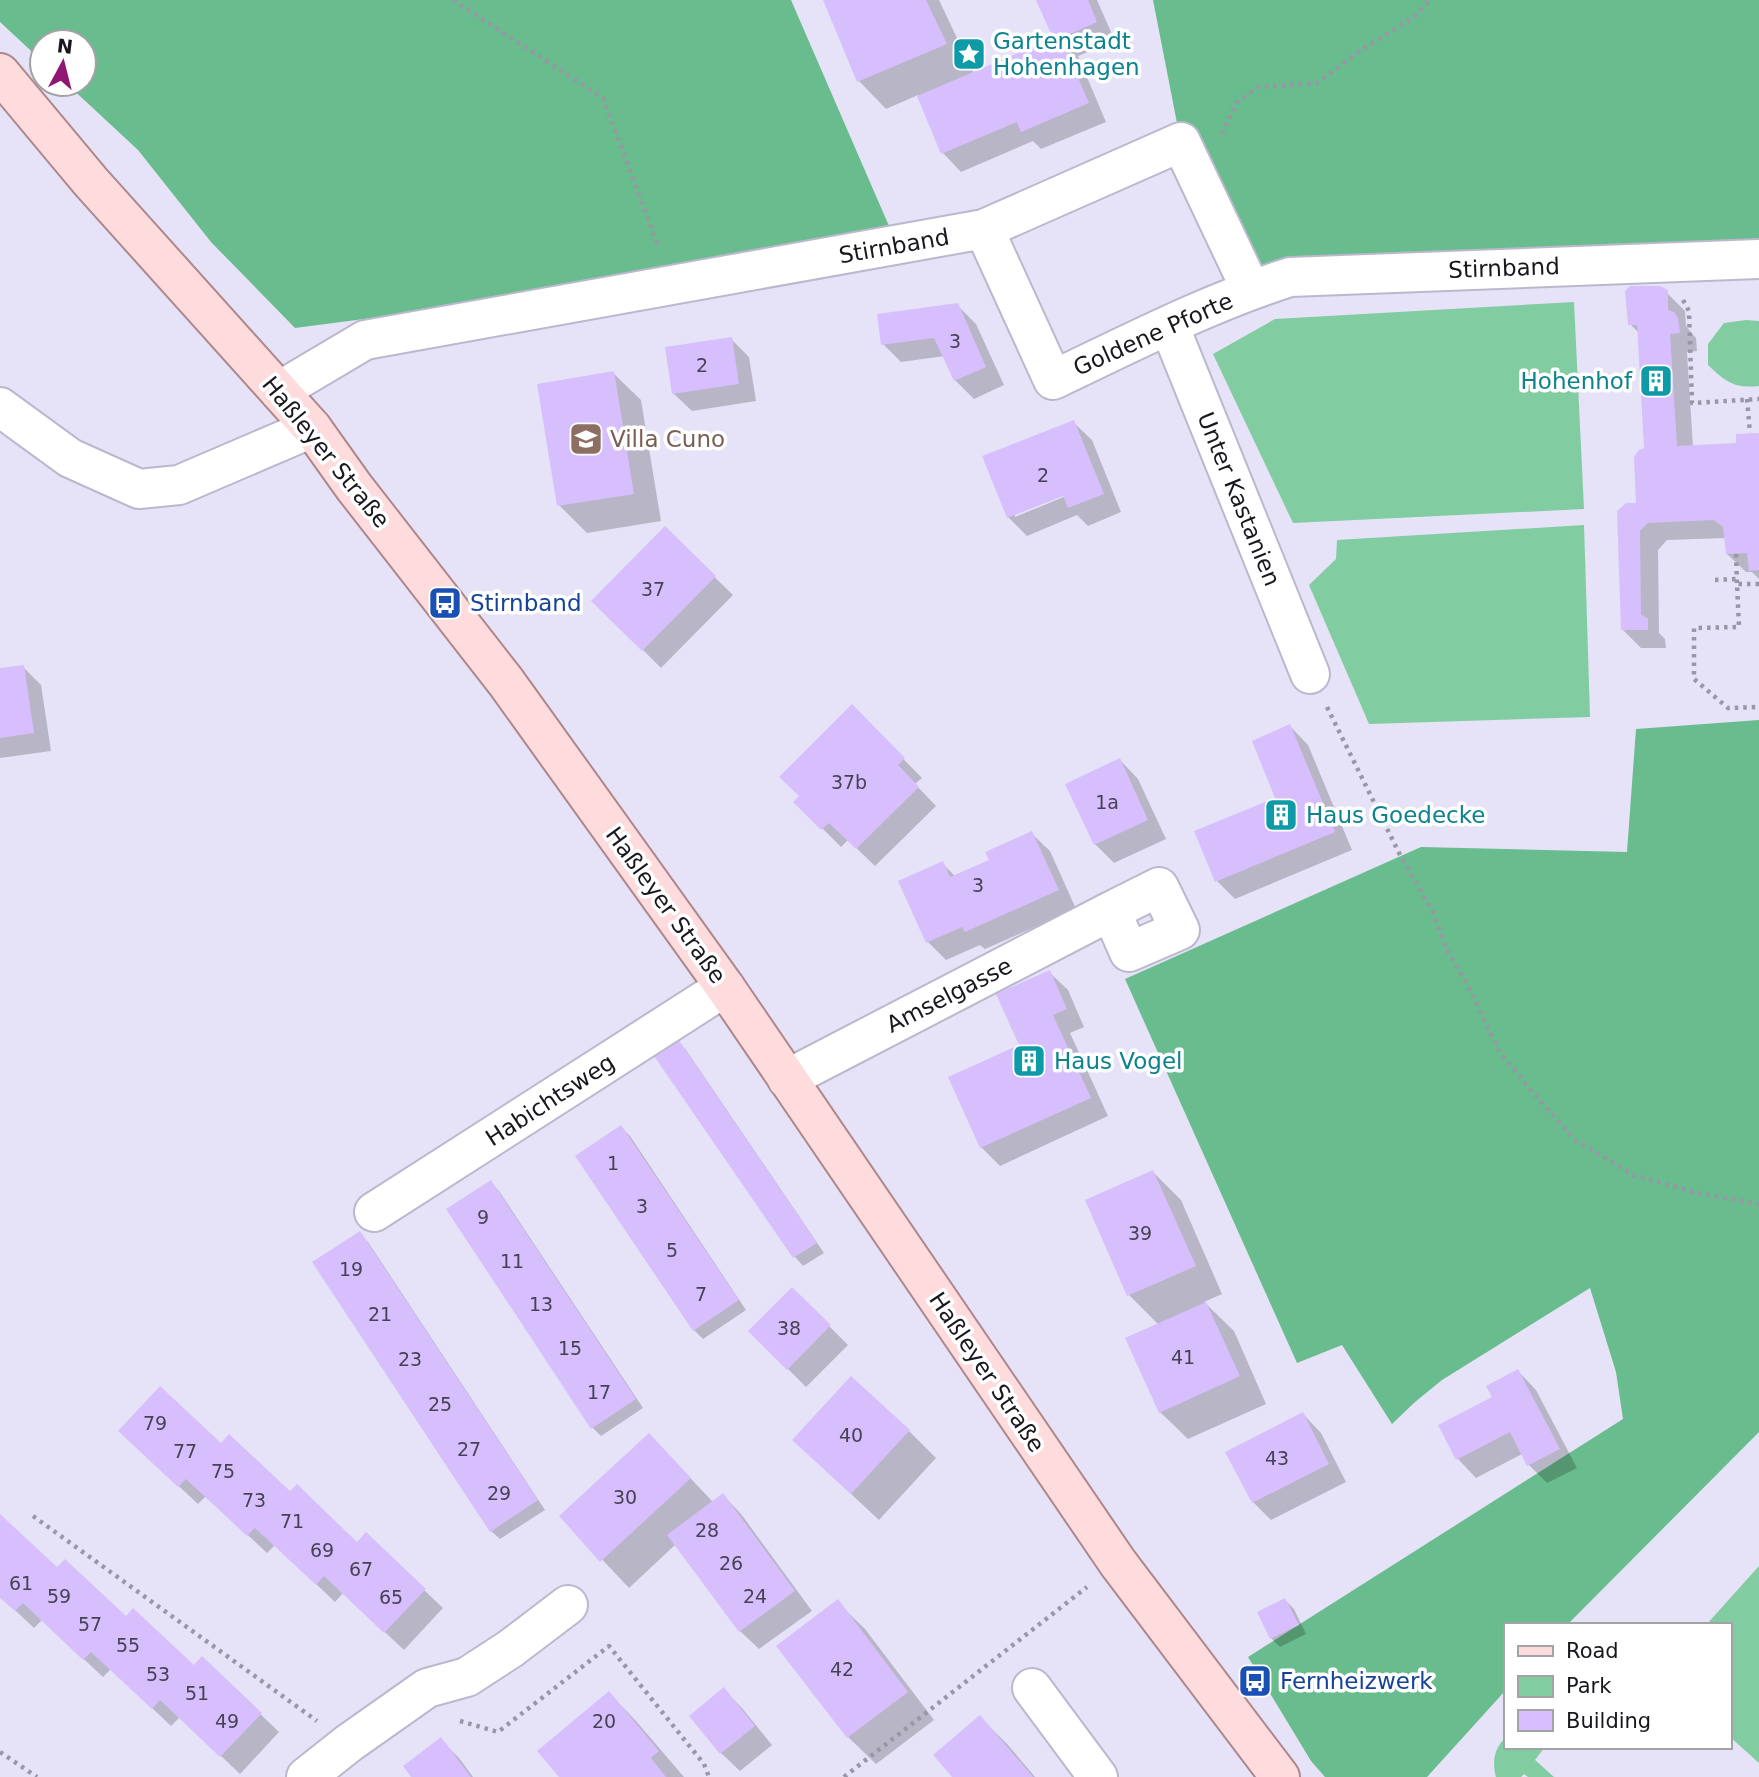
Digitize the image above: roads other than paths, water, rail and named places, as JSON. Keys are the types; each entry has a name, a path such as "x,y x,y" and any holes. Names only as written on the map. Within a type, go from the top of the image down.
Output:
{"main road":[{"name":"Haßleyer Straße","path":"0,73 91,182 312,428 354,487 506,682 725,987 1118,1563 1280,1777"}],"street":[{"name":"Goldene Pforte","path":"1181,142 1251,290 1053,380 984,229 1181,142"},
{"name":"Stirnband","path":"279,391 365,340 984,229"},
{"name":"Stirnband","path":"1251,290 1290,277 1759,259"},
{"name":"Unter Kastanien","path":"1169,325 1310,674"},
{"path":"0,407 70,458 139,489 179,485 312,428"},
{"name":"Amselgasse","path":"786,1079 1111,911"},
{"name":"Habichtsweg","path":"374,1212 725,987"},
{"path":"306,1777 427,1688 467,1677 510,1649 568,1605"},
{"path":"1032,1688 1098,1777"}],"place":[{"name":"Gartenstadt Hohenhagen","path":"969,54"},
{"name":"Hohenhof","path":"1656,381"},
{"name":"Villa Cuno","path":"586,439"},
{"name":"Stirnband","path":"445,603"},
{"name":"Haus Goedecke","path":"1281,815"},
{"name":"Haus Vogel","path":"1029,1061"},
{"name":"Fernheizwerk","path":"1255,1681"}]}
